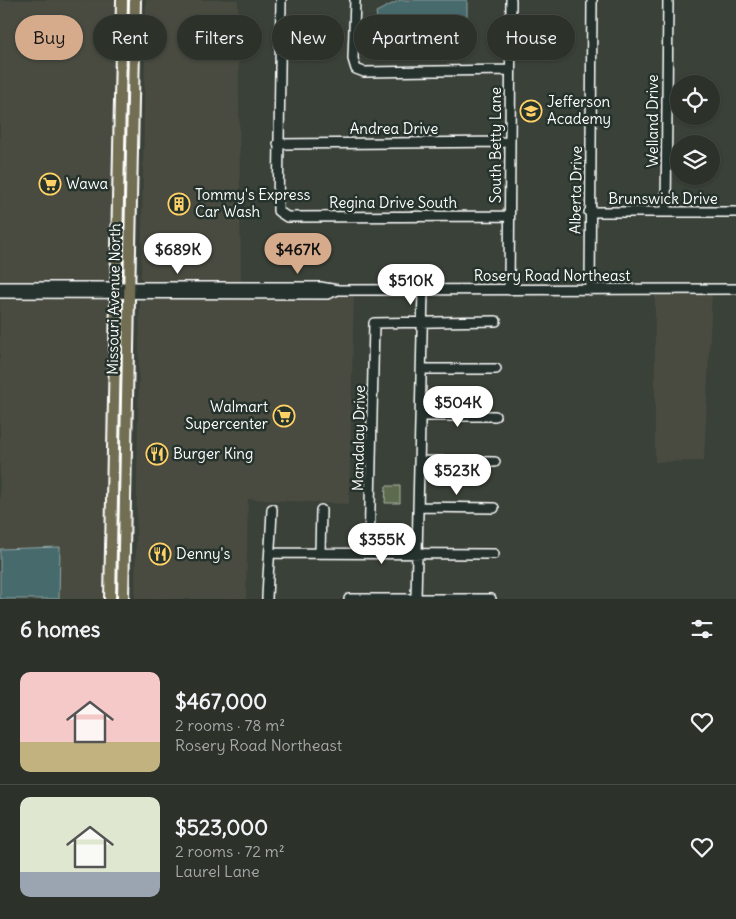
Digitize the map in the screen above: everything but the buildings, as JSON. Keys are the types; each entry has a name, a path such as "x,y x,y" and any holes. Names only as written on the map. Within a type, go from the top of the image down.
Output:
{"main road":[{"name":"Missouri Avenue North","path":"122,0 122,15"},
{"name":"Missouri Avenue North","path":"123,599 135,0"},
{"name":"Missouri Avenue North","path":"110,599 121,60"},
{"path":"127,60 127,94 133,106"},
{"path":"120,99 126,111 127,160 131,176"},
{"path":"114,422 119,428 119,485 121,490 125,492"},
{"path":"112,501 120,506 125,515"}],"street":[{"path":"278,144 281,0"},
{"path":"355,0 354,59 356,69 364,72 510,70"},
{"name":"South Betty Lane","path":"510,290 511,0"},
{"name":"Alberta Drive","path":"590,290 589,212 592,0"},
{"name":"Welland Drive","path":"666,212 668,0"},
{"name":"Andrea Drive","path":"278,144 510,142"},
{"name":"Regina Drive South","path":"278,144 278,211 287,217 509,216"},
{"name":"Brunswick Drive","path":"589,212 736,212"},
{"name":"Rosery Road Northeast","path":"116,290 320,286 338,290 736,289"},
{"path":"0,287 116,290"},
{"path":"0,292 29,290 36,287"},
{"path":"0,292 116,290"},
{"path":"416,599 423,290"},
{"path":"423,322 496,321"},
{"name":"Mandalay Drive","path":"369,553 374,323 423,322"},
{"path":"422,369 496,369"},
{"path":"421,416 495,416"},
{"path":"420,461 494,462"},
{"path":"419,507 494,508"},
{"path":"267,599 272,509"},
{"path":"320,553 321,510"},
{"path":"270,553 494,554"},
{"path":"349,599 491,599"}],"shaded area":[{"path":"0,0 119,0 119,15 93,15 93,60 118,60 113,283 0,283"},
{"path":"146,0 238,0 238,15 177,15 177,60 239,60 241,281 295,283 141,283 145,60 167,60 167,15 146,15"},
{"path":"655,293 712,293 704,461 655,462"},
{"path":"338,294 354,294 349,504 248,499 246,599 135,599 140,298 327,298"},
{"path":"0,297 113,297 107,599 59,599 60,547 0,549"}],"green space":[{"path":"386,486 400,486 400,503 385,503"}],"water":[{"path":"400,0 467,0 467,15 376,15 376,12"},
{"path":"60,547 59,599 0,599 0,549"}],"place":[{"name":"Jefferson Academy","path":"531,111"},
{"name":"Wawa","path":"50,184"},
{"name":"Tommy's Express Car Wash","path":"179,204"},
{"name":"Walmart Supercenter","path":"284,416"},
{"name":"Burger King","path":"157,454"},
{"name":"Denny's","path":"160,554"}]}
